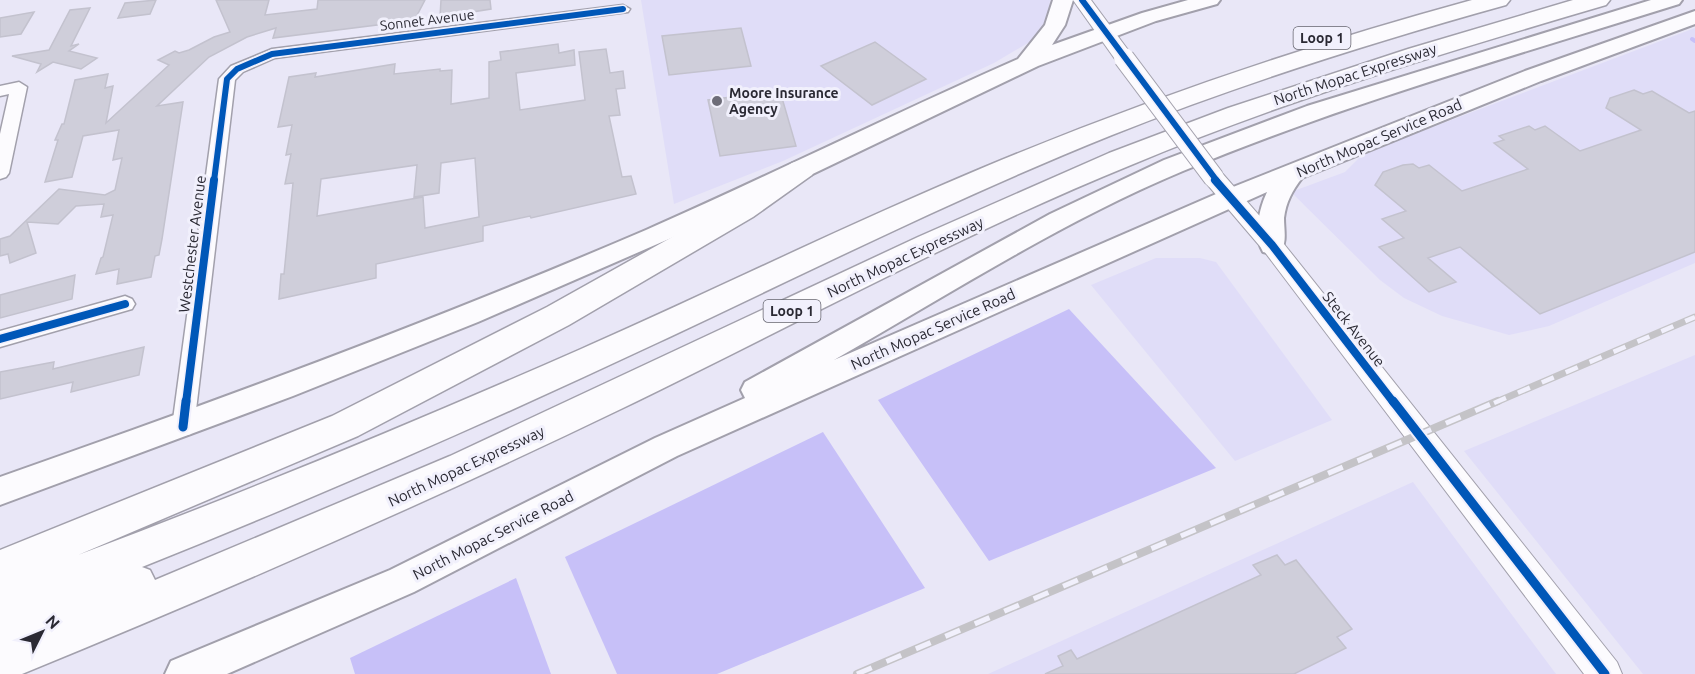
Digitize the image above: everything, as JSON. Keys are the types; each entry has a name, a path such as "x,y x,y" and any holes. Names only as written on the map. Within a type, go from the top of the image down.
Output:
{"highway":[{"name":"Loop 1","path":"0,582 326,458 429,416 572,353 972,167 1077,124 1273,54 1368,24 1456,0"},
{"path":"0,603 125,556 435,429 942,196 1049,151 1205,90 1288,62 1366,37 1498,0"},
{"path":"0,636 304,514 454,449 1065,165 1220,104 1305,75 1556,0"},
{"name":"North Mopac Expressway","path":"0,662 282,548 435,481 1001,211 1118,160 1232,115 1351,73 1598,0"},
{"path":"0,569 345,426 558,316 743,210 802,169"}],"main road":[{"path":"1017,67 1046,42 1054,30 1063,0"},
{"path":"0,491 183,427 502,302 802,169 1017,67 1105,32 1210,0"},
{"path":"666,447 735,402 848,338 1059,220 1146,178 1225,144 1315,111 1672,0"},
{"name":"North Mopac Service Road","path":"184,674 402,580 666,447 1223,187 1292,174 1522,80 1695,16"},
{"path":"1272,245 1271,217 1274,203 1278,191 1292,174"}],"street":[{"name":"Steck Avenue","path":"1082,0 1223,187 1272,245 1605,674"},
{"name":"Sonnet Avenue","path":"237,69 272,54 623,9"},
{"name":"Westchester Avenue","path":"183,427 226,79 237,69"},
{"path":"0,91 19,87 0,173"},
{"path":"0,339 125,304"}],"shaded area":[{"path":"641,0 1050,0 1048,21 1033,40 994,63 783,161 674,204"},
{"path":"1695,28 1695,263 1549,326 1509,335 1442,316 1404,298 1380,280 1291,192 1345,172 1364,153"},
{"path":"1156,258 1200,258 1216,262 1332,420 1235,461 1091,285"},
{"path":"1069,309 1216,468 989,561 878,400"},
{"path":"1695,355 1695,674 1643,674 1464,451"},
{"path":"823,432 925,588 717,674 617,674 565,557"},
{"path":"1413,482 1556,674 988,674 1037,652"},
{"path":"516,578 551,674 355,674 350,658"}],"building":[{"path":"156,0 150,14 118,18 125,3"},
{"path":"216,0 269,0 265,15 317,9 318,0 425,0 414,21 394,20 393,23 273,38 276,28 247,37 209,57 157,106 183,102 162,239 159,255 155,256 151,277 117,284 119,269 96,274 103,257 113,215 101,217 104,204 76,206 58,224 27,222 36,253 10,263 8,254 0,256 0,239 10,236 59,189 105,195 115,190 122,158 113,160 119,130 83,136 72,177 45,182 58,140 55,140 64,124 75,80 108,74 105,88 113,86 106,123 169,65 158,60 175,51 179,53 189,50 214,37 230,32"},
{"path":"441,0 490,0 491,9 440,17"},
{"path":"90,8 71,46 79,44 69,51 97,58 81,69 53,62 37,72 41,64 12,56 49,50 70,10"},
{"path":"34,12 21,34 0,37 0,18"},
{"path":"741,28 751,66 669,75 662,36"},
{"path":"875,42 926,79 872,105 821,66"},
{"path":"558,44 559,53 574,50 575,65 516,73 520,110 585,100 579,52 606,49 610,73 623,71 625,88 616,89 620,115 609,116 622,177 631,176 636,194 531,218 530,216 483,226 483,241 376,264 376,278 279,299 281,274 284,274 293,183 285,184 291,154 286,155 292,125 278,127 289,77 316,73 315,77 395,64 394,74 440,69 440,71 452,70 451,104 489,98 489,62 501,60 500,52","holes":["475,158 479,217 425,228 423,197 317,216 321,179 417,165 414,197 439,193 441,163"]},
{"path":"1634,90 1643,94 1652,91 1689,113 1695,111 1695,252 1540,314 1460,247 1428,258 1456,282 1429,292 1379,247 1404,238 1382,219 1406,211 1375,185 1383,172 1403,165 1413,164 1419,168 1429,165 1462,191 1528,169 1494,143 1504,140 1499,136 1529,126 1535,130 1545,126 1580,151 1641,130 1606,108 1610,98"},
{"path":"780,91 796,146 720,156 708,100"},
{"path":"75,275 72,299 0,318 0,295"},
{"path":"144,347 139,375 71,392 73,382 0,399 0,372 54,362 53,369"},
{"path":"1277,555 1285,565 1296,560 1352,629 1337,637 1346,648 1294,674 1045,674 1063,666 1058,656 1071,650 1077,659 1261,575 1253,565"}],"railway":[{"path":"1494,403 1695,317"},
{"path":"857,674 1498,401"}],"cycle path":[{"path":"1082,0 1214,178 1272,245 1605,674"},
{"path":"183,427 227,79 237,69 272,54 623,9"},
{"path":"0,339 125,304"}],"place":[{"name":"Moore Insurance Agency","path":"717,101"}]}
